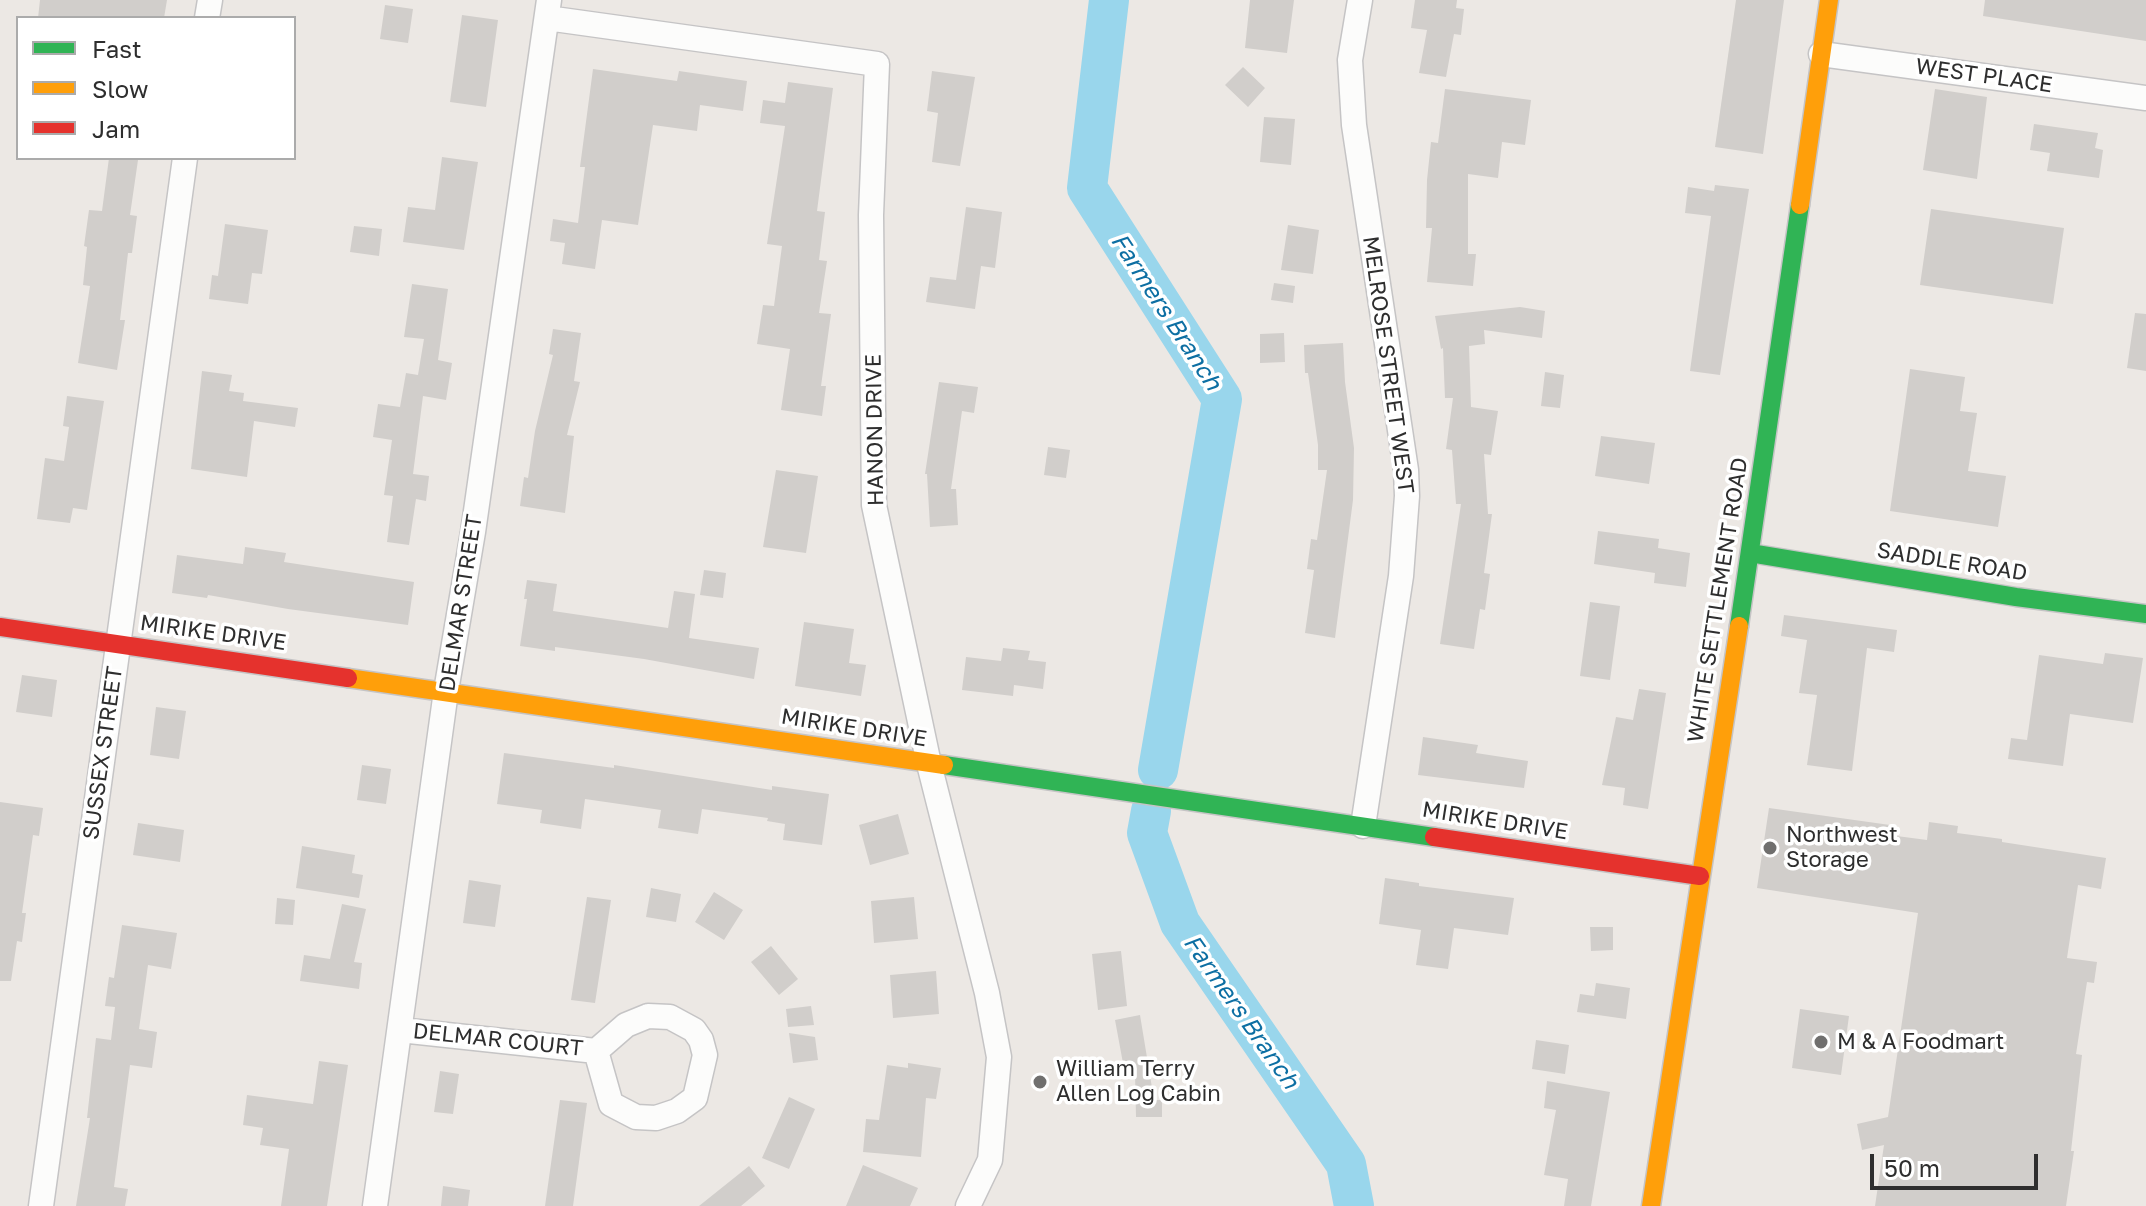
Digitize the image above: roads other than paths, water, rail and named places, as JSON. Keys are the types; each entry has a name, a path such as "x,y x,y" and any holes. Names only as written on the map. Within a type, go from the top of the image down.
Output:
{"street":[{"name":"MELROSE STREET WEST","path":"1360,0 1350,60 1354,125 1407,496 1401,576 1363,826"},
{"name":"WHITE SETTLEMENT ROAD","path":"1651,1206 1750,553 1829,0"},
{"name":"DELMAR STREET","path":"375,1206 446,691 473,532 548,9"},
{"name":"HANON DRIVE","path":"548,9 877,64 871,215 874,505 929,764 987,993 999,1057 990,1160 968,1206"},
{"name":"WEST PLACE","path":"1821,54 2146,98"},
{"name":"SUSSEX STREET","path":"41,1206 185,160"},
{"name":"SADDLE ROAD","path":"1750,553 2003,595 2146,614"},
{"name":"MIRIKE DRIVE","path":"0,627 1700,876"},
{"name":"DELMAR COURT","path":"400,1030 596,1051 626,1025 648,1016 670,1017 694,1030 701,1040 705,1055 700,1087 695,1098 677,1111 656,1118 636,1117 611,1104 596,1051"}],"waterway":[{"name":"Farmers Branch","path":"1109,0 1087,188 1222,399 1158,770"},
{"name":"Farmers Branch","path":"1151,811 1147,833 1180,923 1346,1164 1354,1206"}],"place":[{"name":"Northwest Storage","path":"1770,848"},
{"name":"M & A Foodmart","path":"1821,1042"},
{"name":"William Terry Allen Log Cabin","path":"1040,1082"}]}
